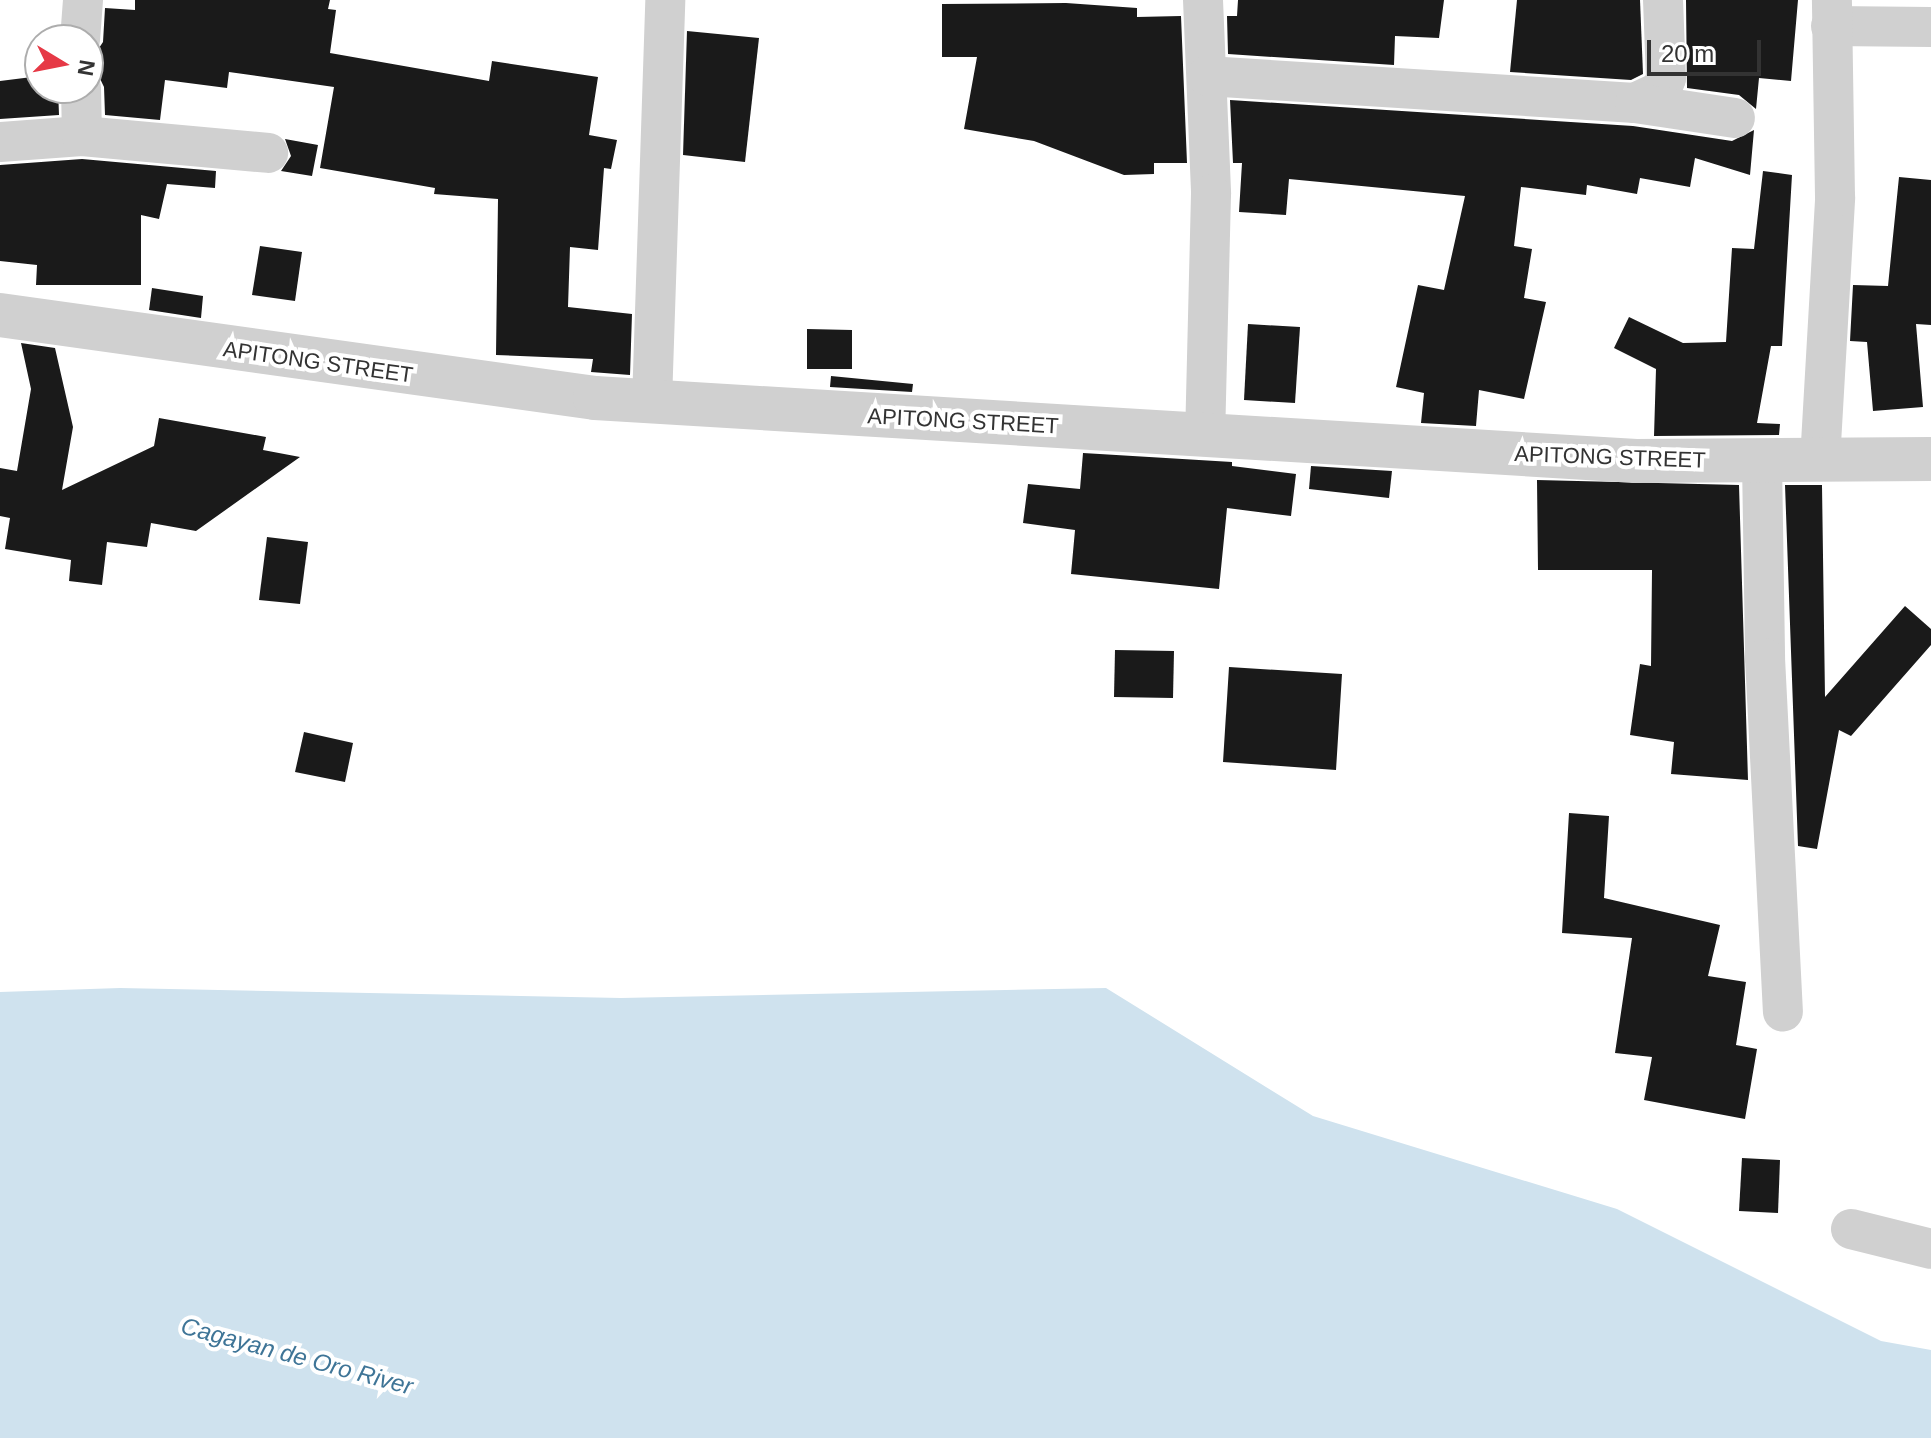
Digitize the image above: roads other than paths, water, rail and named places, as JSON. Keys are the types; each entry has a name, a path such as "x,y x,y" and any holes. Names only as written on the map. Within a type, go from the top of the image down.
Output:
{"street":[{"path":"81,24 83,0"},
{"path":"652,402 665,0"},
{"path":"1203,0 1211,194 1205,435"},
{"path":"1635,103 1661,91 1666,78 1663,0"},
{"path":"1820,461 1835,197 1831,13 1931,27"},
{"path":"1207,76 1635,103 1735,118"},
{"path":"81,104 82,136"},
{"path":"0,142 82,136 268,153"},
{"name":"APITONG STREET","path":"0,315 300,360 652,402 1636,461 1931,459"},
{"path":"1762,461 1765,658 1783,1012"},
{"path":"1851,1229 1931,1249"}],"water":[{"name":"Cagayan de Oro River","path":"120,988 621,998 1106,988 1313,1116 1617,1209 1881,1341 1931,1350 1931,1438 0,1438 0,992"}]}
